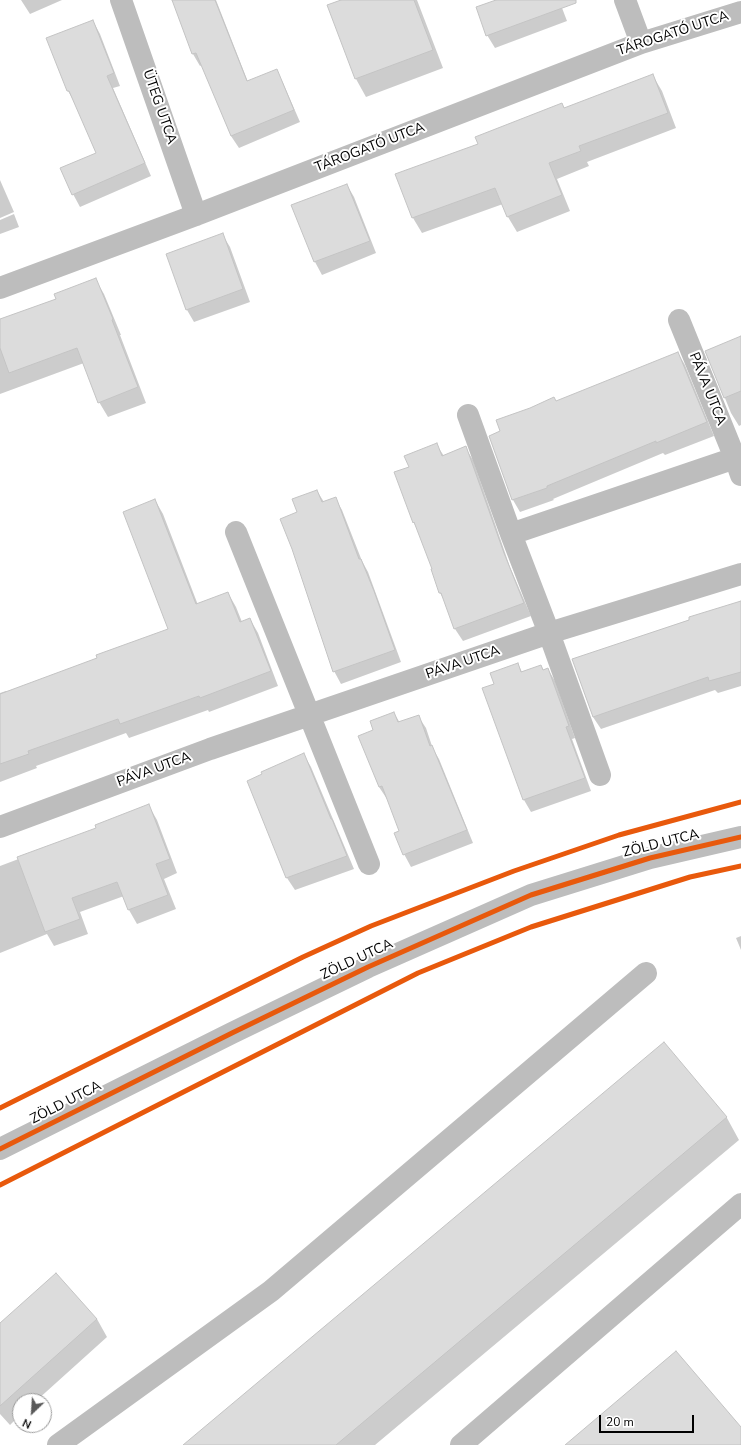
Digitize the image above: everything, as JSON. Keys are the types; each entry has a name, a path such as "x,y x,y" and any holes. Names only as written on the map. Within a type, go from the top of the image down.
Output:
{"street":[{"name":"ÜTEG UTCA","path":"121,0 196,215"},
{"path":"625,0 641,43"},
{"name":"TÁROGATÓ UTCA","path":"0,288 196,215 641,43 741,12"},
{"name":"PÁVA UTCA","path":"511,534 738,467 679,320"},
{"path":"468,415 600,776"},
{"path":"236,532 368,864"},
{"name":"PÁVA UTCA","path":"0,827 210,749 549,634 741,574"},
{"name":"ZÖLD UTCA","path":"0,1149 368,966 531,895 650,858 741,837"},
{"path":"58,1445 271,1291 646,973"},
{"path":"461,1445 741,1204"}],"building":[{"path":"172,0 215,0 247,81 277,69 294,110 231,136 196,53 192,54"},
{"path":"341,0 414,0 433,50 355,79 327,5"},
{"path":"496,0 576,0 576,3 486,36 476,7"},
{"path":"93,20 114,73 107,76 145,163 72,195 60,168 96,153 69,91 67,91 46,38"},
{"path":"653,74 668,113 579,146 581,151 549,163 562,195 507,217 495,188 412,218 395,174 478,144 475,137 562,103 564,108"},
{"path":"347,184 370,241 314,262 291,205"},
{"path":"223,233 243,289 186,310 166,254"},
{"path":"96,278 138,387 98,403 77,348 9,373 0,348 0,319 56,299 54,294"},
{"path":"741,336 741,391 724,398 705,351"},
{"path":"678,352 707,422 656,443 656,441 547,486 547,488 512,500 489,436 500,431 496,420 530,408 554,397 556,401"},
{"path":"437,443 442,456 466,446 504,553 524,603 454,629 394,472 409,467 404,456"},
{"path":"317,490 322,502 336,497 359,559 361,559 374,591 395,650 333,672 292,549 280,519 297,512 292,499"},
{"path":"155,499 196,604 228,592 240,622 250,618 271,671 200,698 199,696 120,724 118,719 28,751 29,754 0,764 0,694 97,658 96,655 168,629 123,512"},
{"path":"741,601 741,672 709,681 708,677 593,717 572,659 689,620 689,617"},
{"path":"518,663 521,672 541,665 543,670 548,668 569,726 566,727 585,778 523,800 482,688 494,684 490,673"},
{"path":"394,712 398,722 419,715 430,746 432,745 467,830 403,855 394,833 399,831 382,786 379,787 358,736 373,730 370,721"},
{"path":"304,753 347,856 286,878 247,781 262,774 261,772"},
{"path":"149,804 170,859 156,864 168,895 128,910 117,882 72,898 80,919 45,932 17,857 96,828 95,825"},
{"path":"664,1042 727,1117 336,1445 183,1445"},
{"path":"56,1273 97,1319 14,1393 12,1393 12,1395 0,1406 0,1323"},
{"path":"676,1351 741,1427 741,1445 565,1445"}],"cycle path":[{"path":"0,1108 303,957 371,926 514,871 619,835 741,802"},
{"path":"0,1149 368,967 531,895 650,858 741,837"},
{"path":"0,1185 418,973 531,927 690,877 741,866"}]}
